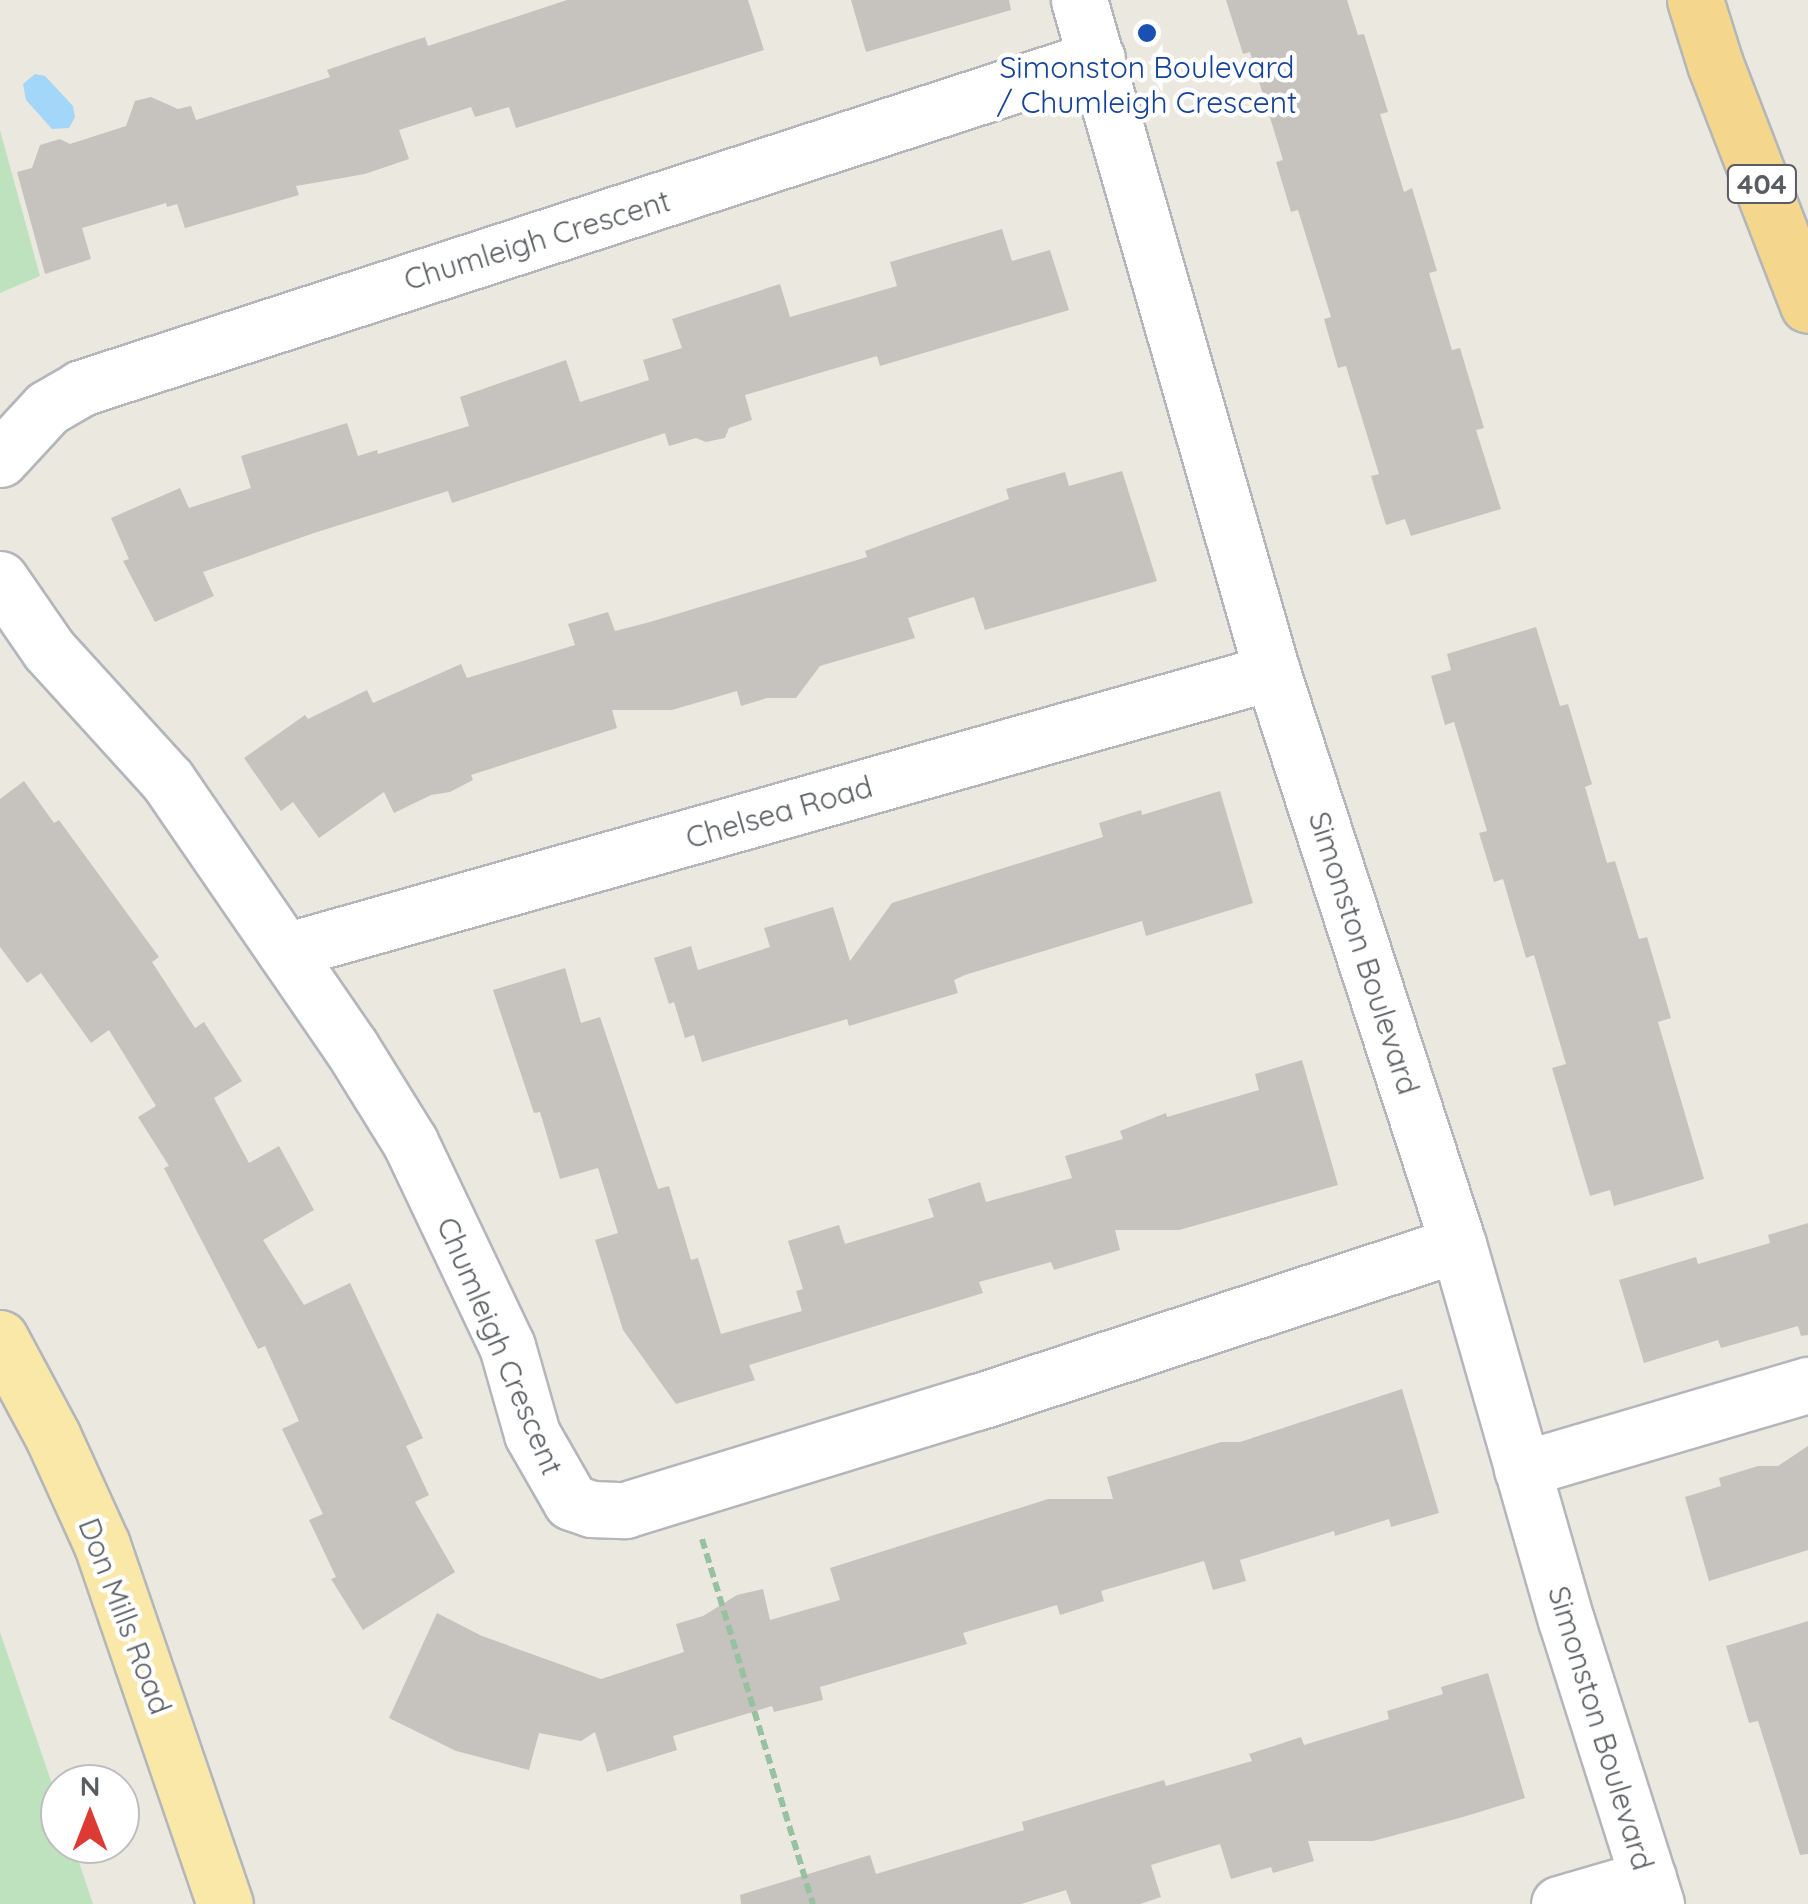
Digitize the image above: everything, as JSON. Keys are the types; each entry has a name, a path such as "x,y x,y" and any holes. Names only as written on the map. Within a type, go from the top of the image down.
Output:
{"highway":[{"name":"404","path":"1696,0 1715,64 1808,305"}],"main road":[{"name":"Don Mills Road","path":"0,1338 53,1437 102,1545 224,1904"}],"street":[{"name":"Simonston Boulevard","path":"1079,0 1272,672 1458,1244 1522,1470 1652,1891"},
{"name":"Chumleigh Crescent","path":"0,459 47,408 81,388 1097,58"},
{"name":"Chumleigh Crescent","path":"0,579 49,650 168,781 410,1142 507,1346 532,1434 571,1502 590,1509 625,1510 976,1402 1458,1244"},
{"name":"Chelsea Road","path":"285,951 1272,672"},
{"path":"1522,1470 1808,1385"},
{"path":"1559,1904 1652,1891"}],"path":[{"path":"687,1490 814,1904"}],"green space":[{"path":"0,130 40,276 0,293"},
{"path":"0,1632 45,1764 40,1764 40,1864 80,1864 93,1904 0,1904"}],"water":[{"path":"35,74 45,76 73,106 75,117 69,128 52,129 26,100 23,84"}],"building":[{"path":"567,0 748,0 764,50 516,128 509,107 475,117 471,107 399,130 409,159 365,174 296,186 299,195 185,228 177,204 167,207 166,203 82,228 91,259 45,274 17,172 32,168 40,145 60,139 70,144 126,126 135,101 151,97 178,109 191,106 196,120 330,77 327,70 394,47 425,37 428,46"},
{"path":"851,0 1009,0 1011,10 866,52"},
{"path":"1226,0 1347,0 1358,35 1364,34 1388,112 1380,114 1404,192 1412,188 1437,271 1429,273 1452,350 1460,348 1484,428 1476,430 1501,509 1411,536 1405,519 1386,525 1371,476 1379,474 1346,366 1338,368 1324,319 1331,317 1298,210 1291,212 1276,162 1283,160 1250,52 1243,54"},
{"path":"1002,229 1012,261 1050,250 1069,310 880,366 877,356 745,395 752,420 729,428 725,438 706,442 696,438 669,446 665,433 452,503 448,491 314,533 203,572 214,596 155,622 123,561 129,559 111,518 180,488 189,508 251,488 241,456 347,423 358,456 377,450 378,454 469,426 460,397 566,360 580,402 649,380 643,360 682,348 672,319 780,284 790,317 897,286 890,262"},
{"path":"1122,471 1157,581 985,630 974,597 908,618 915,638 820,666 796,698 767,698 741,706 737,691 672,710 612,710 617,728 471,775 473,780 450,792 431,795 394,813 384,792 319,838 293,802 281,811 244,758 305,715 308,719 367,690 373,703 461,664 467,678 575,645 568,624 608,612 615,631 650,622 867,557 865,551 1009,499 1006,489 1065,472 1069,486"},
{"path":"1536,627 1560,706 1568,704 1592,784 1585,787 1607,863 1615,861 1639,939 1647,937 1671,1018 1658,1022 1704,1179 1614,1206 1610,1190 1590,1196 1552,1068 1566,1064 1534,955 1526,958 1503,879 1494,882 1479,833 1487,831 1454,722 1445,725 1431,676 1451,670 1447,654"},
{"path":"24,781 54,823 59,820 159,957 152,962 195,1028 204,1022 242,1081 214,1098 249,1163 279,1146 314,1210 263,1240 304,1305 350,1283 423,1438 406,1446 429,1495 415,1502 455,1572 363,1630 331,1579 336,1577 309,1520 323,1514 282,1429 299,1421 265,1346 258,1349 164,1168 169,1166 138,1117 156,1106 109,1030 91,1043 41,973 27,983 0,947 0,799"},
{"path":"1220,791 1253,903 1146,936 1142,921 965,975 954,980 958,993 849,1026 847,1019 702,1062 694,1035 685,1038 674,1002 669,1004 654,958 691,946 698,970 770,947 764,928 833,907 850,961 892,903 1103,837 1099,823 1141,810 1142,815"},
{"path":"565,968 581,1023 600,1017 658,1189 669,1186 691,1260 698,1258 721,1334 802,1311 796,1291 803,1289 788,1241 839,1225 845,1244 934,1217 928,1199 980,1182 986,1202 1072,1178 1065,1156 1123,1139 1120,1131 1166,1113 1167,1117 1259,1090 1255,1074 1302,1060 1338,1185 1179,1230 1115,1230 1120,1250 1054,1270 1051,1262 979,1282 983,1293 749,1365 755,1380 676,1404 623,1330 595,1240 618,1233 598,1168 560,1179 540,1112 534,1113 493,990"},
{"path":"1808,1223 1808,1335 1801,1336 1798,1326 1721,1348 1718,1340 1644,1363 1619,1280 1696,1257 1698,1264 1770,1243 1768,1235"},
{"path":"1402,1389 1439,1513 1391,1527 1389,1519 1335,1536 1334,1531 1240,1560 1246,1581 1213,1590 1204,1561 1101,1591 1104,1601 1060,1615 1057,1605 963,1633 967,1644 820,1687 823,1700 774,1712 772,1706 673,1736 677,1750 607,1772 595,1732 581,1741 539,1733 529,1770 456,1751 389,1718 437,1613 482,1636 601,1679 684,1652 676,1624 703,1616 737,1595 763,1589 770,1620 840,1600 830,1568 1048,1499 1113,1499 1107,1477 1221,1442 1240,1442"},
{"path":"1808,1446 1808,1550 1709,1581 1685,1497 1721,1486 1719,1478 1758,1466 1778,1466"},
{"path":"1808,1621 1808,1854 1800,1855 1758,1721 1749,1723 1726,1646"},
{"path":"1488,1673 1525,1798 1373,1841 1308,1841 1314,1861 1273,1873 1271,1867 1231,1879 1220,1844 1151,1865 1161,1897 1140,1904 1071,1904 1066,1890 1021,1904 741,1904 740,1895 870,1855 876,1874 1024,1830 1022,1822 1164,1780 1166,1786 1252,1761 1249,1754 1301,1737 1304,1745 1389,1719 1387,1711 1443,1694 1441,1687"}],"place":[{"name":"Simonston Boulevard / Chumleigh Crescent","path":"1147,33"}]}
